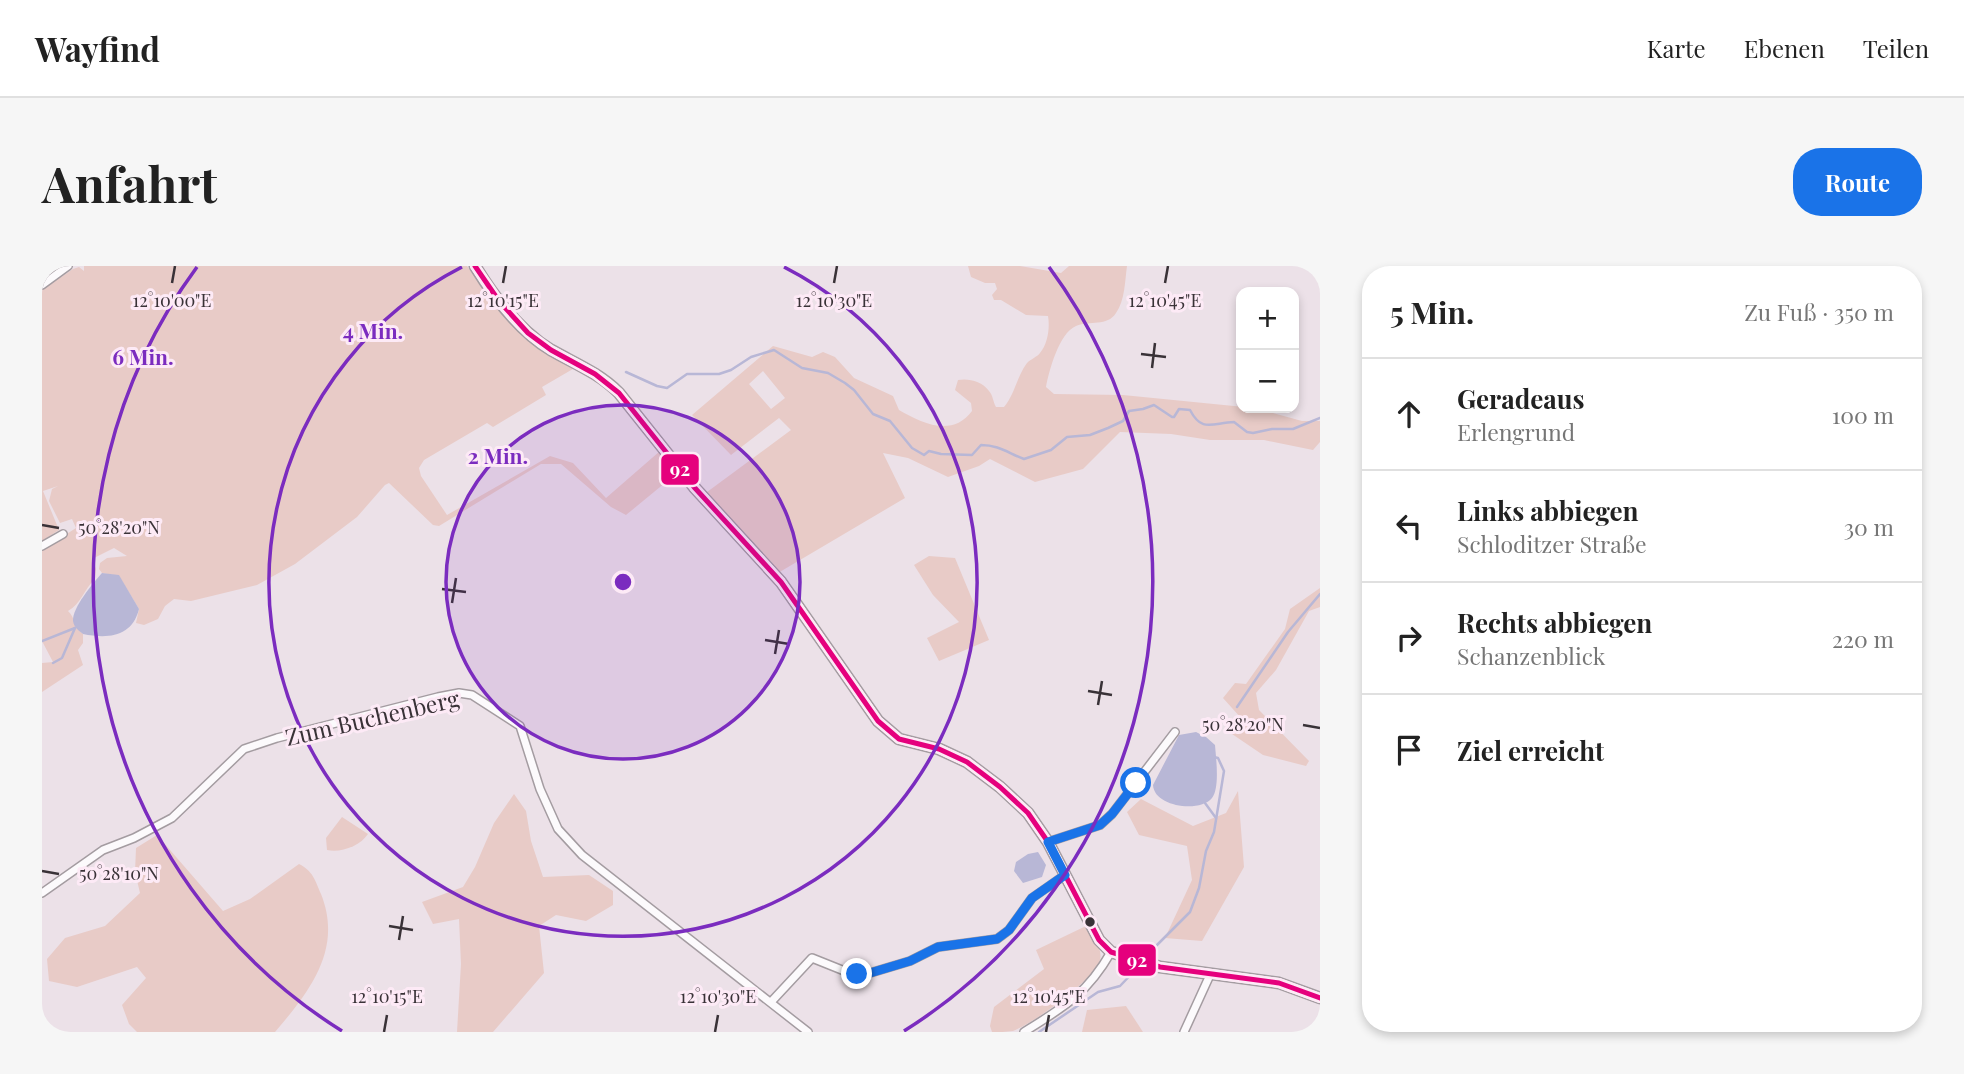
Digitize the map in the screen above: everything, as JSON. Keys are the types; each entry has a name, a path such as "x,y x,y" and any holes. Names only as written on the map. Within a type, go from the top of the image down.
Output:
{"street":[{"path":"42,285 68,266"},
{"path":"475,266 508,312 527,331 550,349 605,379 619,393 694,486 780,582 878,721 899,739 939,750 967,762 1028,813 1048,842 1100,940 1111,952 1160,967 1279,983 1320,998"},
{"path":"42,546 63,534"},
{"name":"Zum Buchenberg","path":"42,893 103,850 134,838 172,818 244,749 438,697 459,693 472,695 520,726 540,789 558,829 582,855 808,1032"},
{"path":"1048,842 1100,825 1112,814 1175,732"},
{"path":"771,1002 812,958 847,972 870,973 910,961 938,947 997,939 1009,930 1032,898 1065,875"},
{"path":"1024,1032 1071,1002 1099,972 1111,952"},
{"path":"1184,1032 1209,975"}],"shaded area":[{"path":"84,266 467,266 505,315 578,366 542,387 546,395 493,427 487,423 424,460 419,468 421,476 447,515 550,456 573,463 606,498 660,451 682,477 671,478 626,515 611,507 561,464 541,464 439,526 433,525 389,483 357,517 295,564 257,585 191,601 174,599 165,606 158,619 144,625 136,623 139,609 119,576 102,573 99,569 100,563 107,558 127,556 114,548 92,559 96,569 95,579 68,611 83,634 83,643 78,650 83,665 42,692 42,663 53,662 42,641 42,550 76,528 72,519 60,523 49,501 52,489 58,486 43,491 59,530 42,541 42,290 73,269 79,267 84,271"},
{"path":"968,266 1020,266 1061,273 1069,266 1127,266 1123,297 1116,313 1103,322 1081,324 1070,330 1056,353 1046,387 1054,394 1123,395 1236,406 1236,413 1272,413 1302,421 1320,421 1320,442 1313,450 1264,440 1210,440 1171,434 1120,432 1083,469 1035,482 990,459 979,466 948,477 908,458 883,453 905,498 778,573 707,492 791,430 779,418 731,455 692,415 773,346 812,357 823,352 835,357 854,378 893,396 899,410 937,426 955,424 972,411 971,403 955,390 958,380 970,380 983,385 996,407 1004,407 1027,363 1039,354 1045,345 1048,316 1026,315 1001,300 994,300 992,295 997,289 995,283 985,283 971,277","holes":["763,371 785,398 771,409 749,384"]},
{"path":"929,556 955,558 989,640 939,661 927,638 959,622 933,595 914,565"},
{"path":"1320,588 1320,607 1309,611 1276,670 1256,693 1259,710 1309,761 1306,766 1263,755 1232,734 1241,718 1223,698 1235,683 1246,684 1285,629 1290,609"},
{"path":"1238,791 1244,867 1202,941 1165,938 1192,880 1187,846 1139,835 1127,812 1141,799 1193,826 1226,813"},
{"path":"514,794 526,811 531,841 543,877 589,875 613,891 613,905 586,921 556,915 539,926 544,973 493,1032 457,1032 461,964 459,919 433,924 422,902 463,887 494,823"},
{"path":"342,817 368,834 350,848 327,850 326,838"},
{"path":"157,835 223,911 250,899 299,864 313,876 327,914 325,951 311,985 275,1032 137,1032 129,1024 122,1005 146,978 137,967 77,987 49,981 47,959 65,938 105,926 140,893 135,872 136,848"},
{"path":"1086,926 1101,955 1087,978 1062,1000 1023,1026 1013,1031 992,1032 990,1026 994,1007 1044,969 1036,950"},
{"path":"1126,1006 1143,1032 1082,1032 1087,1010"}],"water":[{"path":"102,573 119,575 139,609 136,618 125,631 110,636 83,634 74,625 76,609"},
{"path":"1196,732 1215,745 1217,773 1214,793 1206,803 1198,805 1169,803 1155,792 1153,785 1179,735"},
{"path":"1038,852 1046,865 1042,877 1023,883 1014,871 1016,862 1028,854"}],"waterway":[{"path":"626,372 667,388 687,374 719,374 751,357 774,350 802,368 828,373 845,383 873,414 890,421 912,448 924,455 929,451 972,455 981,445 987,445 1024,459 1051,450 1067,437 1090,435 1108,428 1123,421 1129,411 1154,405 1172,417 1179,409 1190,410 1203,424 1234,422 1247,432 1253,433 1293,429 1320,418"},
{"path":"1237,707 1288,632 1320,594"},
{"path":"42,641 75,628"},
{"path":"53,663 62,658 75,628"},
{"path":"1145,957 1190,912 1199,888 1206,851 1214,832 1224,771 1218,758 1214,757"},
{"path":"1205,803 1216,818"},
{"path":"1039,1032 1098,992 1120,986 1139,966"}],"transit line":[{"name":"92","path":"475,266 499,301 528,333 551,350 595,374 619,393 694,487 781,582 878,721 899,739 939,749 967,762 1028,813 1048,842 1099,940 1111,952 1160,967 1279,983 1320,998"}],"route":[{"path":"857,974 870,973 910,961 938,947 997,939 1009,930 1032,898 1065,875 1048,842 1100,825 1136,783"}]}
